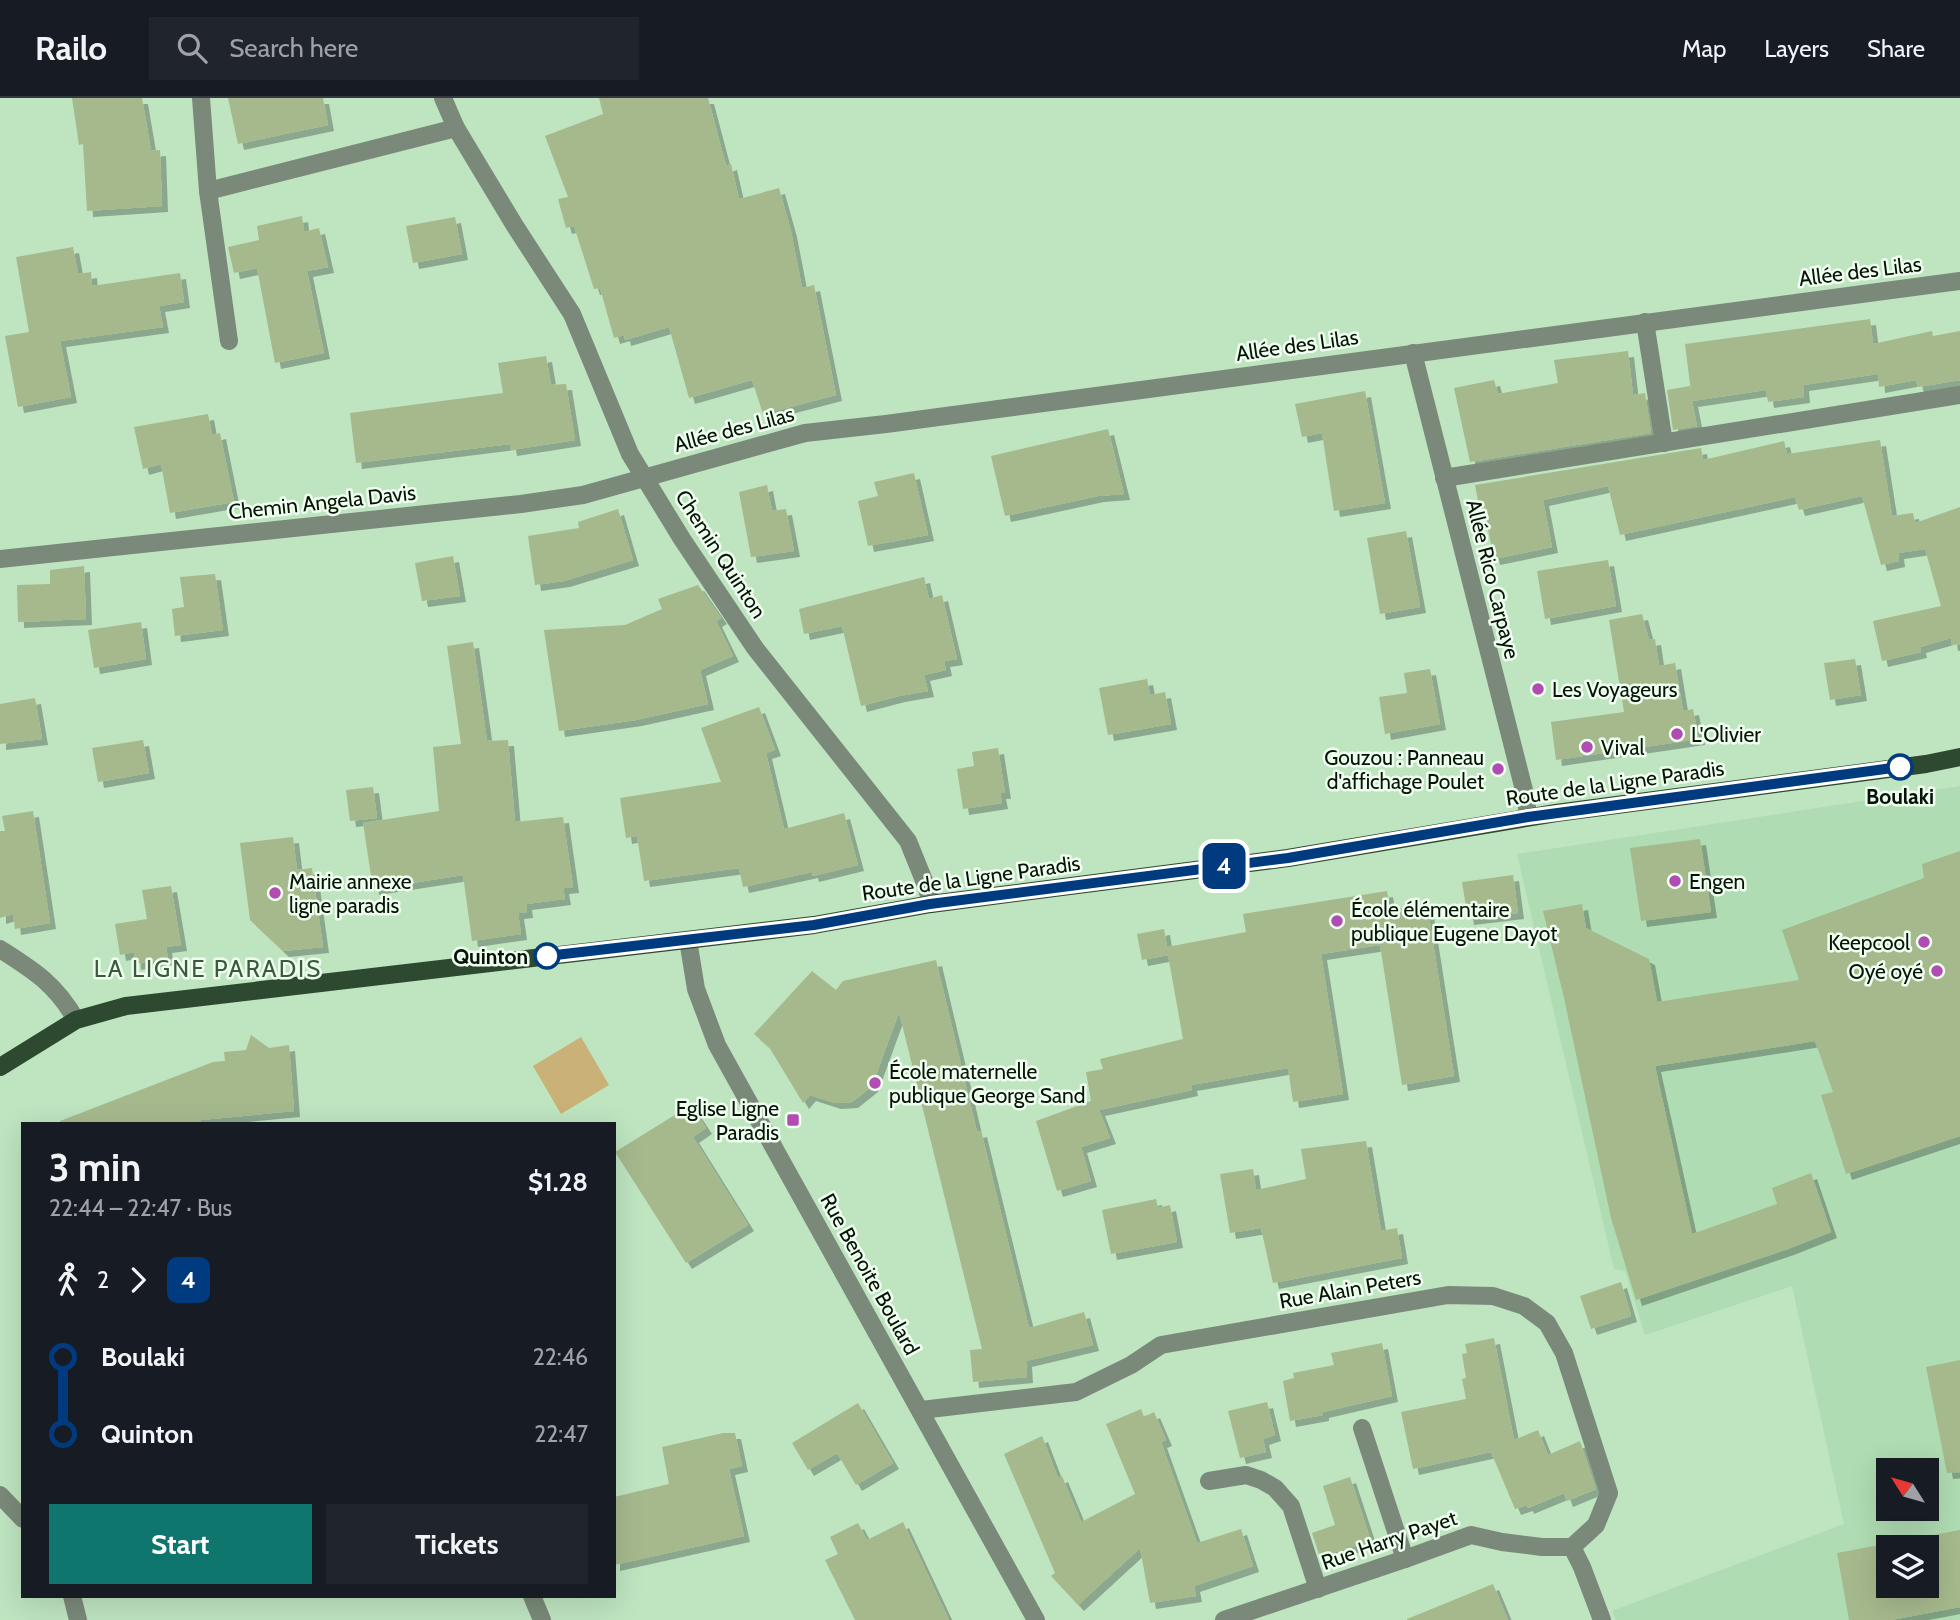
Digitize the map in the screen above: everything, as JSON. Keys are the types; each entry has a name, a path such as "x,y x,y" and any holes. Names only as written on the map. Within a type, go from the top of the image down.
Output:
{"main road":[{"name":"Route de la Ligne Paradis","path":"0,1067 76,1020 126,1006 310,982 814,925 930,904 1288,858 1528,817 1926,764 1960,757"}],"street":[{"path":"201,98 208,191 229,341"},
{"name":"Chemin Quinton","path":"443,98 456,128 514,226 572,314 630,454 682,540 755,648 908,841 927,888 930,904"},
{"path":"208,191 456,128"},
{"name":"Allée des Lilas","path":"646,478 805,433 1960,281"},
{"path":"1645,322 1664,443"},
{"name":"Allée Rico Carpaye","path":"1413,353 1528,817"},
{"path":"1444,478 1960,395"},
{"name":"Chemin Angela Davis","path":"0,559 521,504 583,495 646,478"},
{"name":"Rue Benoite Boulard","path":"688,940 696,989 716,1045 878,1338 921,1410 1035,1620"},
{"path":"0,949 42,976 66,1002 76,1020"},
{"name":"Rue Alain Peters","path":"921,1410 1076,1392 1131,1365 1161,1345 1448,1295 1493,1296 1524,1306 1547,1323 1564,1353 1609,1493 1596,1525 1572,1547"},
{"path":"1362,1428 1405,1559"},
{"path":"1209,1481 1246,1475 1275,1488 1291,1506 1318,1589"},
{"path":"0,1495 21,1517"},
{"name":"Rue Harry Payet","path":"1224,1620 1471,1535 1515,1543 1572,1547"},
{"path":"1572,1547 1602,1620"},
{"path":"72,1598 78,1620"},
{"path":"533,1598 542,1620"}],"shaded area":[{"path":"1960,786 1960,1620 1616,1620 1612,1611 1844,1524 1792,1286 1645,1335 1625,1271 1614,1269 1517,854"},
{"path":"581,1037 609,1085 561,1114 533,1066"}],"building":[{"path":"72,98 142,98 151,151 160,150 162,206 87,211 83,144 79,145"},
{"path":"228,98 323,98 328,125 238,144"},
{"path":"599,98 708,98 726,166 731,164 739,199 779,188 802,288 814,285 836,395 763,414 752,380 689,398 669,327 625,340 624,335 614,338 600,288 594,289 574,226 566,228 558,199 568,197 545,136 603,114"},
{"path":"302,216 304,232 319,228 328,267 307,271 324,353 275,363 257,268 234,273 228,247 259,240 257,226"},
{"path":"455,217 462,254 413,263 406,226"},
{"path":"73,247 78,274 91,272 92,286 180,273 184,302 159,306 163,327 60,341 71,397 18,407 5,336 29,332 16,257"},
{"path":"1870,319 1873,344 1932,331 1933,336 1960,331 1960,380 1918,387 1916,380 1879,387 1878,374 1803,385 1804,397 1768,402 1766,390 1692,401 1697,426 1673,430 1667,390 1690,386 1691,392 1685,344"},
{"path":"1628,351 1633,395 1645,393 1651,433 1470,462 1454,388 1494,380 1498,394 1558,383 1554,360"},
{"path":"546,356 551,385 566,384 575,440 511,450 510,444 356,463 350,413 503,393 498,363"},
{"path":"1365,391 1385,503 1334,511 1322,433 1302,437 1295,404"},
{"path":"208,414 212,435 220,433 234,502 170,513 161,464 143,469 134,427"},
{"path":"1108,429 1124,494 1098,496 1005,516 991,456"},
{"path":"1880,440 1892,516 1913,513 1915,523 1960,507 1960,644 1952,645 1951,638 1920,647 1921,652 1882,661 1873,621 1941,606 1925,549 1898,553 1899,561 1881,565 1862,496 1799,510 1795,497 1620,535 1608,486 1543,500 1552,547 1494,559 1483,505 1479,506 1475,485 1701,448 1703,460 1784,441 1787,454"},
{"path":"914,473 928,535 868,546 858,501 878,496 874,482"},
{"path":"767,485 772,511 786,509 794,551 751,557 739,492"},
{"path":"618,509 633,560 564,581 535,585 528,536 579,528 578,522"},
{"path":"1406,531 1420,607 1380,614 1367,538"},
{"path":"453,556 460,596 422,601 415,563"},
{"path":"1608,560 1616,606 1545,619 1537,571"},
{"path":"84,566 86,619 18,622 17,585 50,584 50,570"},
{"path":"215,574 223,630 175,636 172,609 184,607 180,577"},
{"path":"924,577 929,599 942,595 957,659 944,661 946,670 924,675 928,691 861,706 842,626 804,634 799,609"},
{"path":"698,585 721,618 716,621 733,656 700,670 708,704 636,720 559,731 544,630 625,625 662,609 658,599"},
{"path":"1642,614 1649,640 1655,639 1659,666 1675,663 1683,711 1693,709 1699,739 1556,760 1551,722 1624,712 1609,620"},
{"path":"141,622 146,659 94,668 88,630"},
{"path":"473,642 487,741 508,740 515,822 563,817 573,887 563,888 565,899 526,904 527,912 518,913 521,934 472,941 463,875 373,889 363,823 439,811 433,747 461,744 447,646"},
{"path":"1855,659 1861,695 1830,700 1824,663"},
{"path":"1430,669 1440,724 1385,734 1379,697 1407,693 1404,673"},
{"path":"1147,679 1150,695 1165,692 1171,724 1108,735 1099,688"},
{"path":"35,698 42,739 0,744 0,704"},
{"path":"759,707 775,750 766,753 784,829 844,813 858,865 813,876 812,872 743,887 739,868 644,881 637,836 626,838 620,798 721,782 701,728"},
{"path":"143,740 149,773 98,782 92,748"},
{"path":"998,748 1005,793 1000,793 1002,803 963,809 957,769 974,766 972,752"},
{"path":"373,787 377,818 350,821 346,790"},
{"path":"33,811 50,923 15,929 13,914 0,918 0,831 5,831 2,816"},
{"path":"293,837 297,870 312,868 323,947 283,951 250,920 240,843"},
{"path":"1700,839 1711,912 1641,921 1630,848"},
{"path":"1960,851 1960,1136 1846,1174 1821,1095 1833,1092 1815,1041 1655,1066 1692,1234 1777,1204 1772,1188 1811,1173 1831,1232 1636,1300 1611,1218 1543,911 1582,904 1586,928 1649,959 1657,1002 1799,980 1782,930 1924,878 1922,864"},
{"path":"1513,875 1518,913 1468,919 1462,882"},
{"path":"171,886 181,945 166,947 168,959 135,964 134,952 120,955 115,924 147,919 142,890"},
{"path":"1387,891 1390,910 1427,904 1454,1076 1402,1085 1380,945 1321,954 1343,1094 1293,1102 1288,1068 1191,1085 1192,1090 1099,1110 1110,1138 1081,1147 1091,1181 1057,1191 1036,1121 1091,1101 1086,1072 1103,1069 1100,1059 1183,1039 1168,955 1142,960 1137,934 1164,929 1167,947 1246,932 1243,914"},
{"path":"936,960 977,1132 981,1131 1029,1328 1084,1312 1093,1345 1026,1361 1027,1377 973,1382 970,1350 982,1349 899,1012 872,1086 852,1102 835,1103 810,1095 803,1103 769,1047 754,1034 812,971 836,990 843,981"},
{"path":"251,1035 269,1048 289,1045 294,1111 200,1122 60,1122 213,1062 225,1061 224,1052 246,1050"},
{"path":"691,1105 706,1128 693,1137 748,1225 686,1263 616,1151"},
{"path":"1366,1141 1381,1231 1397,1228 1402,1258 1273,1283 1261,1228 1230,1233 1220,1174 1253,1169 1256,1190 1306,1179 1301,1149"},
{"path":"1156,1199 1158,1208 1170,1205 1177,1242 1111,1254 1102,1210"},
{"path":"1621,1282 1631,1316 1591,1329 1580,1296"},
{"path":"1494,1338 1514,1440 1538,1430 1548,1455 1580,1441 1596,1489 1567,1501 1564,1493 1528,1508 1527,1505 1515,1509 1491,1452 1413,1469 1401,1412 1466,1399 1462,1379 1466,1378 1462,1354 1467,1353 1465,1344"},
{"path":"1382,1343 1392,1396 1290,1421 1283,1381 1294,1378 1293,1373 1334,1365 1331,1353"},
{"path":"1960,1360 1960,1472 1947,1473 1926,1367"},
{"path":"1267,1402 1275,1435 1263,1439 1266,1452 1240,1458 1228,1411"},
{"path":"858,1403 893,1463 856,1485 837,1453 808,1470 792,1443"},
{"path":"1141,1409 1144,1417 1154,1412 1166,1440 1161,1442 1197,1543 1241,1529 1253,1566 1194,1586 1196,1596 1150,1603 1140,1548 1078,1605 1051,1576 1055,1573 1004,1454 1042,1436 1058,1478 1062,1476 1081,1522 1135,1494 1106,1424"},
{"path":"723,1433 735,1433 742,1466 729,1469 744,1536 616,1565 616,1497 669,1484 662,1447"},
{"path":"1350,1477 1371,1541 1320,1557 1312,1533 1335,1525 1323,1486"},
{"path":"903,1522 949,1620 855,1620 825,1560 838,1554 830,1537 858,1523 867,1540"},
{"path":"1960,1530 1960,1607 1891,1620 1849,1620 1837,1553 1876,1546 1876,1598 1939,1598 1939,1535 1933,1535"},
{"path":"1493,1584 1508,1620 1407,1620 1407,1619"}],"bus line":[{"name":"4","path":"547,956 814,925 930,904 1288,858 1528,817 1900,767"}],"place":[{"name":"Les Voyageurs","path":"1538,689"},
{"name":"L'Olivier","path":"1677,734"},
{"name":"Vival","path":"1587,747"},
{"name":"Boulaki","path":"1900,767"},
{"name":"Gouzou : Panneau d'affichage Poulet","path":"1498,769"},
{"name":"Engen","path":"1675,881"},
{"name":"Mairie annexe ligne paradis","path":"275,893"},
{"name":"École élémentaire publique Eugene Dayot","path":"1337,921"},
{"name":"Keepcool","path":"1924,942"},
{"name":"Quinton","path":"547,956"},
{"name":"Oyé oyé","path":"1937,971"},
{"name":"École maternelle publique George Sand","path":"875,1083"},
{"name":"Eglise Ligne Paradis","path":"793,1120"}],"district":[{"name":"LA LIGNE PARADIS","path":"208,968"}]}
